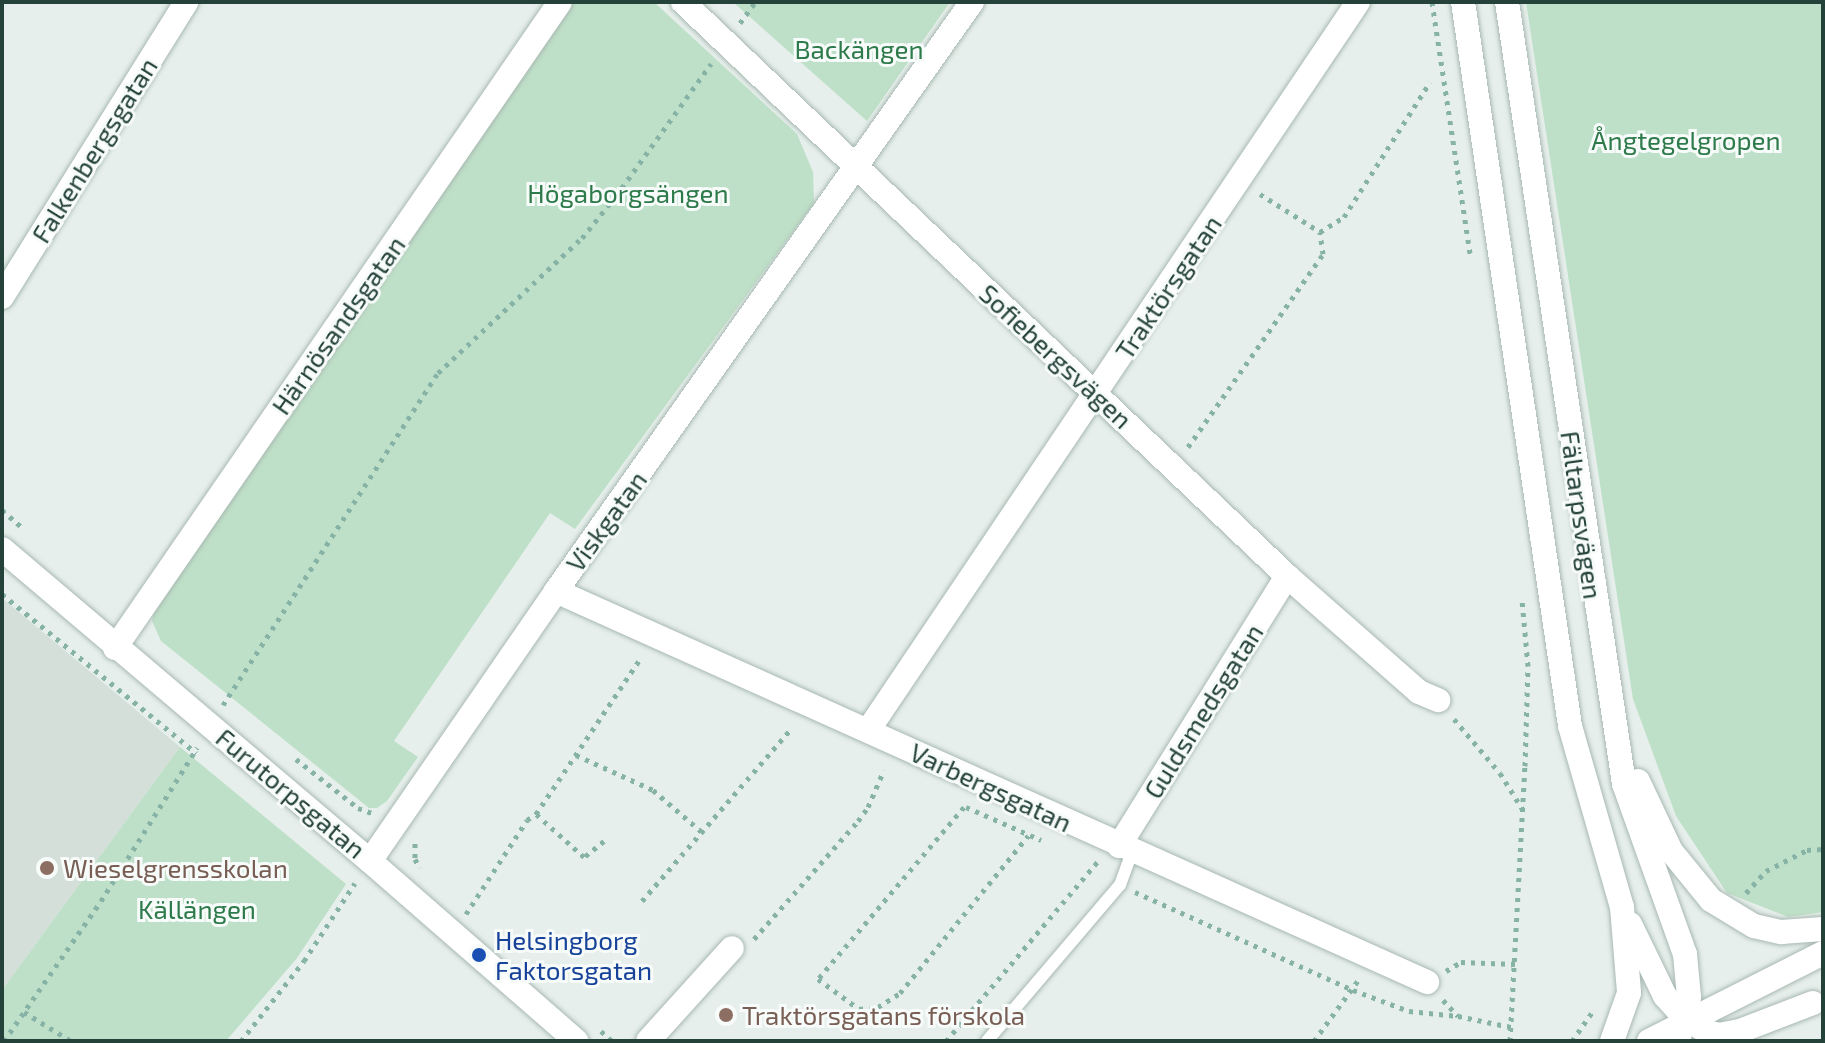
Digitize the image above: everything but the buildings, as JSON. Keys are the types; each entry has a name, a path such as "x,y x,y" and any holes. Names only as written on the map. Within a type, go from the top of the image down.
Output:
{"street":[{"name":"Falkenbergsgatan","path":"2,297 186,2"},
{"name":"Härnösandsgatan","path":"115,648 560,2"},
{"name":"Sofiebergsvägen","path":"683,2 1287,576 1419,692 1438,700"},
{"name":"Viskgatan","path":"370,861 556,591 858,168 972,2"},
{"name":"Traktörsgatan","path":"869,729 1358,2"},
{"name":"Fältarpsvägen","path":"1463,2 1570,726 1622,907 1682,1030"},
{"name":"Fältarpsvägen","path":"1507,2 1607,691 1624,784 1685,954 1689,997 1682,1030"},
{"name":"Furutorpsgatan","path":"2,549 452,931 576,1041"},
{"name":"Guldsmedsgatan","path":"1117,853 1287,576"},
{"name":"Varbergsgatan","path":"556,591 869,729 1117,853 1427,982"},
{"path":"1607,691 1657,824 1697,886 1728,913 1754,926 1781,932 1823,929"},
{"name":"Fältarpsvägen","path":"1612,1041 1629,993 1622,907"},
{"path":"648,1041 732,948"},
{"path":"1649,1041 1682,1030 1823,953"},
{"name":"Fältarpsvägen","path":"1682,1030 1719,1035 1740,1031 1818,1000"},
{"path":"1755,1041 1818,1000"}],"lane":[{"path":"987,1041 1120,885 1117,853"}],"path":[{"path":"4,1041 101,901 210,725 438,373 582,238 616,196 755,2"},
{"path":"1432,2 1473,270"},
{"path":"1320,232 1344,217 1430,82"},
{"path":"1173,467 1323,254 1320,232 1239,180"},
{"path":"3,513 27,532"},
{"path":"2,594 206,761"},
{"path":"1510,1041 1528,666 1521,596"},
{"path":"452,931 527,820 536,814 641,658"},
{"path":"213,692 237,712"},
{"path":"1438,700 1500,773 1523,811"},
{"path":"642,901 792,728"},
{"path":"285,751 358,808 370,813 389,808 419,828 415,859 421,871"},
{"path":"576,755 653,790 702,832"},
{"path":"732,948 757,937 858,821 884,770"},
{"path":"964,807 818,979 859,1009 878,1007 900,993 1028,836"},
{"path":"536,814 584,857 604,841"},
{"path":"946,1041 1117,853"},
{"path":"241,1041 304,961 370,861"},
{"path":"343,876 365,895"},
{"path":"1120,885 1353,990 1409,1011 1458,1016 1511,1027"},
{"path":"456,901 478,921"},
{"path":"1314,1041 1353,990 1371,957"},
{"path":"1458,1016 1427,982 1461,962 1515,964"},
{"path":"24,1011 71,1041"}],"shaded area":[{"name":"Wieselgrensskolan","path":"2,598 180,747 2,990"}],"green space":[{"name":"Högaborgsängen","path":"571,2 654,2 797,134 813,172 814,203 575,529 550,513 394,741 418,757 387,801 377,808 369,808 161,641 152,621 154,612"},
{"name":"Backängen","path":"733,2 950,2 867,121"},
{"name":"Ångtegelgropen","path":"1526,2 1823,2 1823,912 1788,917 1727,893 1676,816 1633,699"},
{"name":"Källängen","path":"180,747 346,884 297,958 226,1041 2,1041 2,990"}],"place":[{"name":"Wieselgrensskolan","path":"47,868"},
{"name":"Helsingborg Faktorsgatan","path":"479,955"},
{"name":"Traktörsgatans förskola","path":"726,1015"}]}
